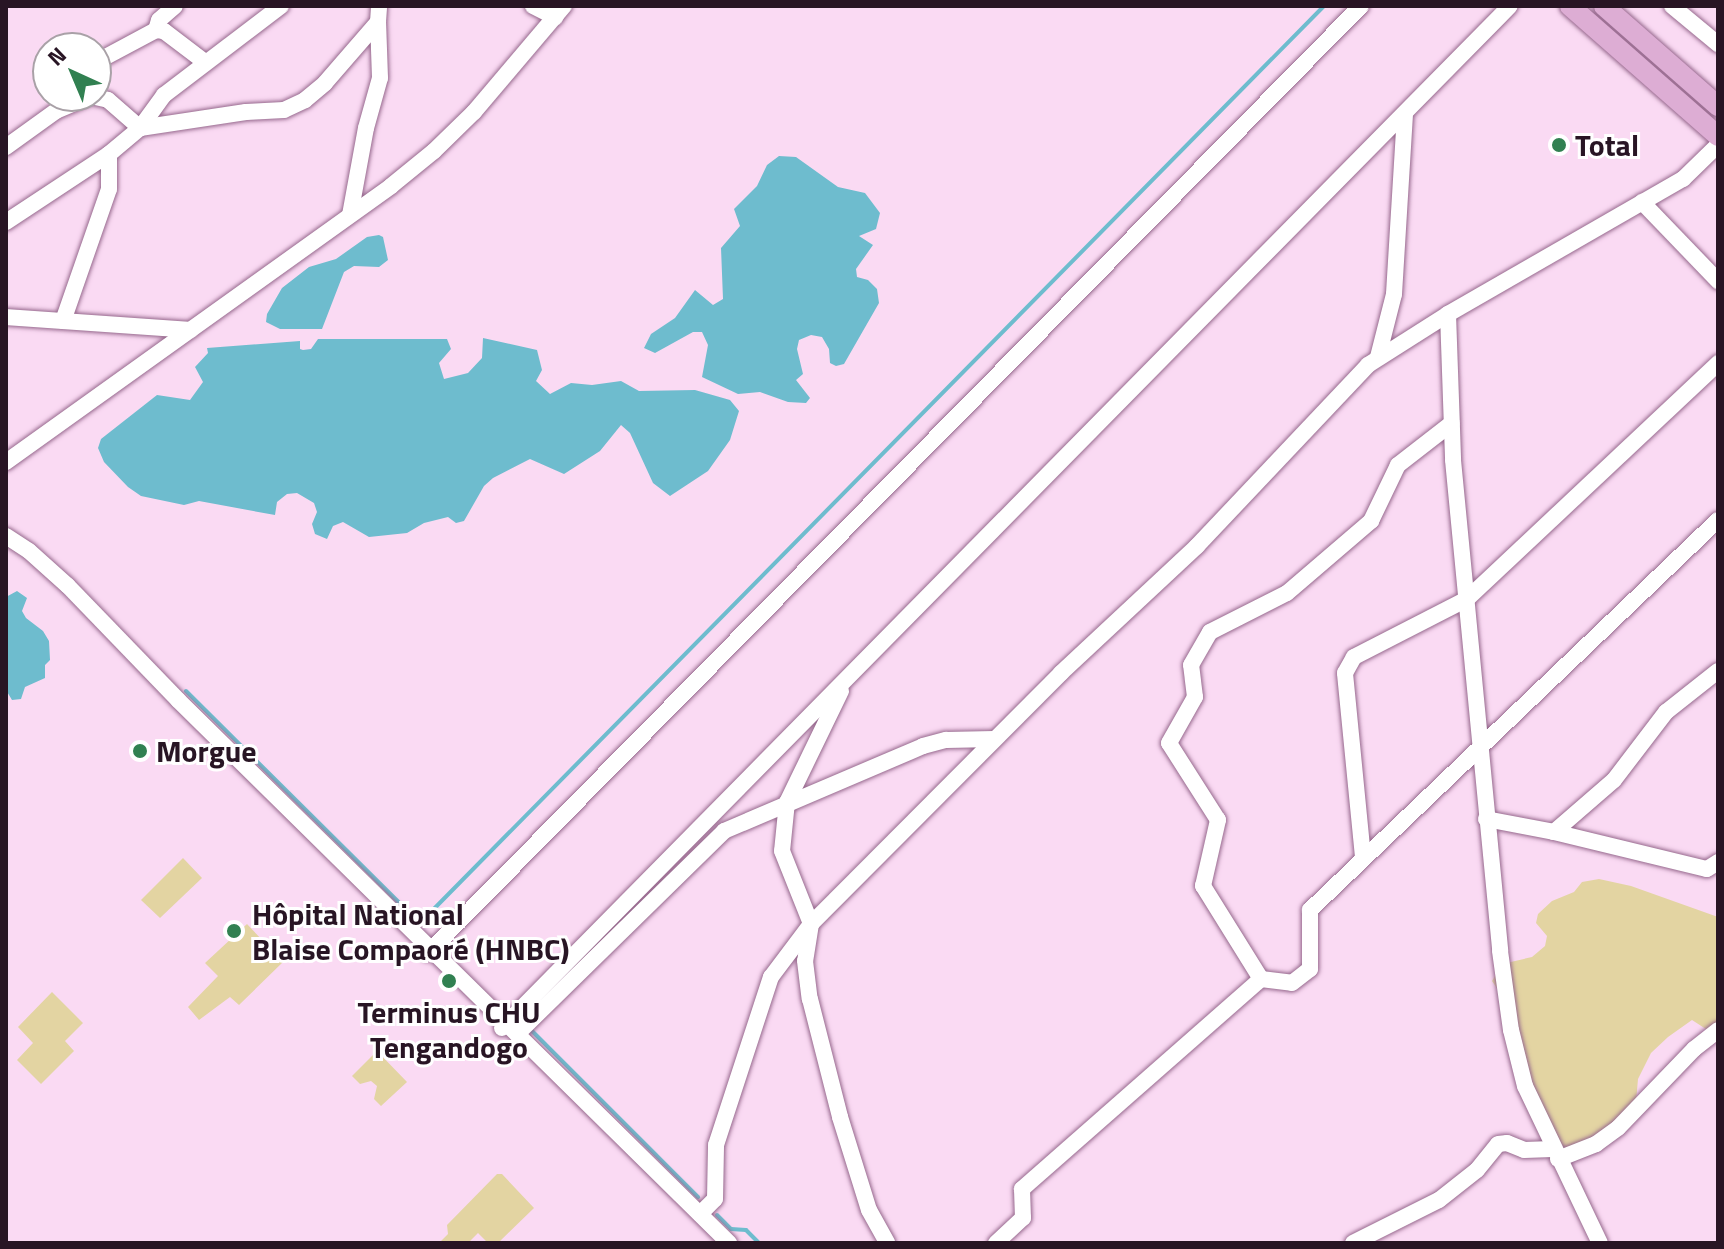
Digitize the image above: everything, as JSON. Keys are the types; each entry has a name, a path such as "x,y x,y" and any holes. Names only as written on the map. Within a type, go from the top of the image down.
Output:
{"main road":[{"path":"1570,6 1718,136"},
{"path":"1604,6 1718,106"}],"street":[{"path":"156,30 159,20 175,6"},
{"path":"6,222 109,154 140,128 164,95 281,6"},
{"path":"6,462 434,151 474,112 560,11 533,6"},
{"path":"430,952 1361,6"},
{"path":"508,1029 847,679 1510,6"},
{"path":"1672,6 1718,44"},
{"path":"350,215 366,128 380,78 378,14"},
{"path":"6,147 56,111 91,96 108,100 140,128 246,112 284,110 305,100 325,83 378,14"},
{"path":"112,54 156,30 164,31 205,62"},
{"path":"1378,357 1397,267 1405,113"},
{"path":"700,1214 715,1199 716,1145 771,977 811,924 994,739 1197,546 1378,357 1683,179 1718,145"},
{"path":"63,321 78,268 109,189 109,154"},
{"path":"1642,202 1718,281"},
{"path":"1448,314 1452,423 1479,752 1511,1030 1525,1086 1600,1243"},
{"path":"6,317 191,330"},
{"path":"1363,857 1345,673 1354,657 1467,599 1718,363"},
{"path":"1261,979 1203,886 1218,820 1169,743 1195,697 1191,665 1210,632 1287,593 1371,521 1398,465 1452,423"},
{"path":"996,1243 1023,1218 1022,1189 1261,979 1292,983 1310,969 1310,910 1363,857 1479,752 1718,520"},
{"path":"6,536 29,551 68,586 168,691 430,952 729,1243"},
{"path":"1554,832 1614,780 1666,712 1718,671"},
{"path":"847,679 787,802 782,851 811,924 805,961 810,999 840,1117 869,1210 887,1243"},
{"path":"508,1029 724,831 923,746 946,740 994,739"},
{"path":"1486,819 1707,869 1718,862"},
{"path":"1353,1243 1439,1200 1477,1170 1498,1144 1507,1143 1524,1150 1555,1154 1596,1144 1618,1128 1694,1049 1718,1030"}],"shaded area":[{"path":"183,858 202,878 160,918 141,900"},
{"path":"1599,879 1631,886 1718,917 1718,1025 1709,1031 1692,1020 1668,1037 1651,1053 1638,1079 1636,1102 1589,1143 1564,1152 1542,1123 1511,1009 1492,981 1502,964 1532,957 1545,946 1547,936 1536,923 1538,914 1552,901 1574,892 1582,882"},
{"path":"247,924 283,962 239,1005 230,997 199,1020 188,1007 218,976 205,963"},
{"path":"52,992 83,1023 65,1041 74,1051 41,1084 17,1060 33,1043 18,1027"},
{"path":"377,1051 407,1082 381,1106 374,1099 377,1086 371,1081 360,1084 352,1076"},
{"path":"497,1174 502,1174 534,1208 498,1243 488,1243 478,1233 468,1243 439,1243 448,1234 447,1225"}],"water":[{"path":"779,156 796,157 838,187 865,193 880,213 876,229 859,236 873,245 856,269 857,277 868,280 877,289 879,303 844,364 836,366 830,363 829,349 822,337 811,335 799,340 797,349 803,374 796,380 810,398 806,403 788,402 760,392 738,394 702,377 708,345 702,332 693,332 655,353 644,348 651,334 675,318 695,290 713,305 723,299 721,248 740,226 734,209 757,186 767,165"},
{"path":"367,237 383,237 388,260 379,267 354,266 344,272 322,329 280,329 266,322 267,314 282,288 309,267 336,259"},
{"path":"483,338 537,350 542,370 536,381 550,394 571,383 592,385 621,381 639,391 695,390 730,400 739,411 730,440 708,471 670,496 653,483 630,433 621,425 600,451 564,474 530,459 493,478 484,486 464,521 456,523 448,517 424,523 407,533 369,537 343,522 333,526 327,539 315,534 312,524 317,512 314,503 297,493 287,494 277,502 275,515 199,501 184,505 141,496 104,462 98,448 101,439 157,395 190,400 203,382 195,367 208,353 207,348 300,341 300,349 303,350 311,349 318,339 447,339 451,349 439,363 444,379 468,373 482,358"},
{"path":"17,591 27,598 22,611 26,618 43,631 49,641 50,660 45,665 45,678 25,687 21,699 12,700 6,690 6,597"}],"waterway":[{"path":"186,691 420,923 1324,6"},
{"path":"532,1031 698,1197"},
{"path":"717,1215 731,1229 746,1230 759,1243"}],"place":[{"name":"Total","path":"1559,145"},
{"name":"Morgue","path":"140,751"},
{"name":"Hôpital National Blaise Compaoré (HNBC)","path":"234,931"},
{"name":"Terminus CHU Tengandogo","path":"449,981"}]}
